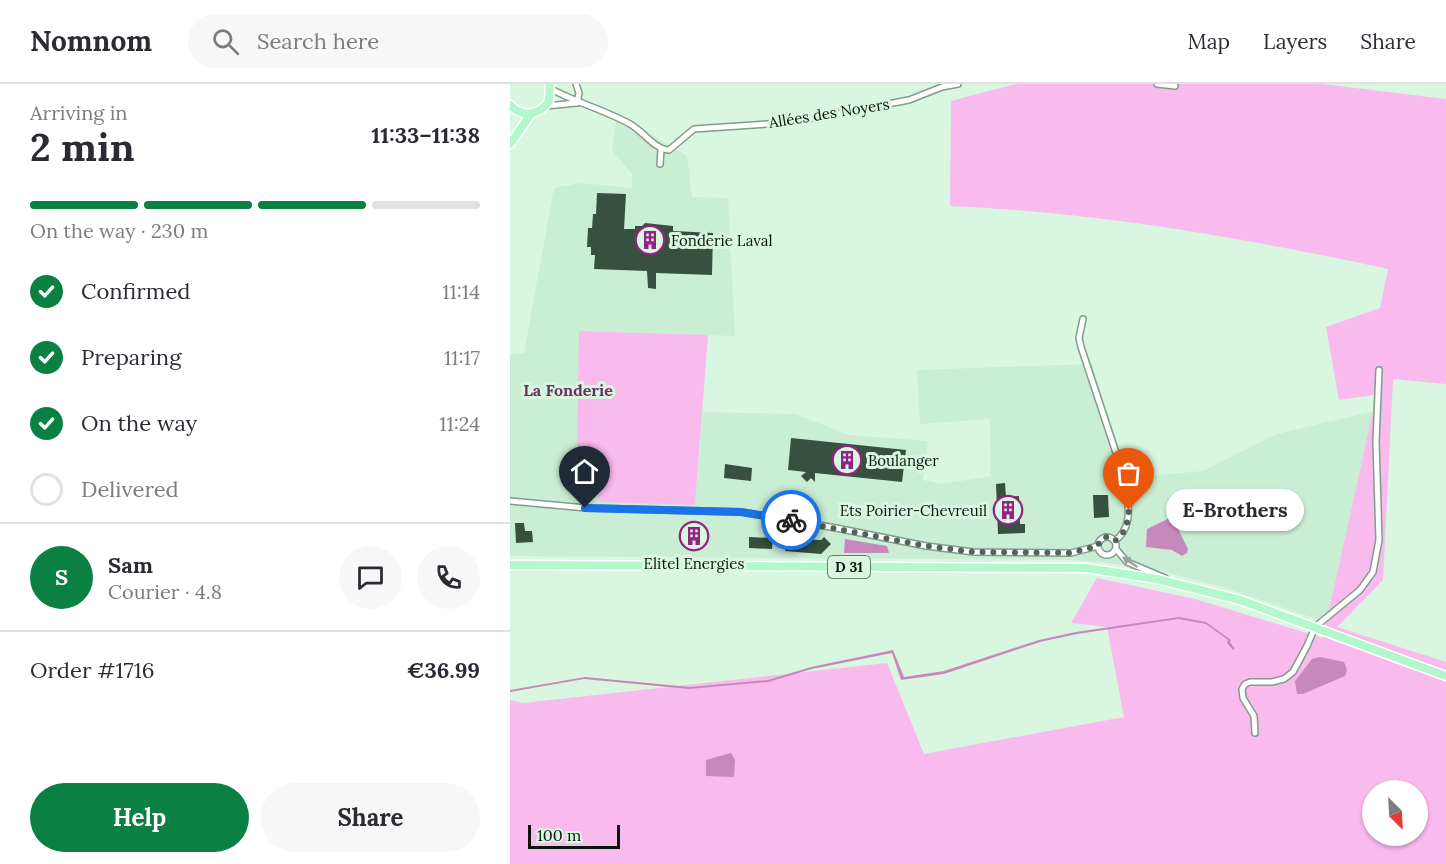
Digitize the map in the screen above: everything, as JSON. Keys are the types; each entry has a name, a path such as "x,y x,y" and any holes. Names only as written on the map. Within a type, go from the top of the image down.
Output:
{"main road":[{"path":"510,144 531,114 546,106 550,86"},
{"path":"510,107 531,114"},
{"name":"D 31","path":"510,565 1086,568 1186,586 1240,600 1446,676"}],"street":[{"path":"576,84 579,93 577,103"},
{"name":"Allées des Noyers","path":"661,150 669,150 694,129 799,120 909,100 942,87 958,84"},
{"path":"1157,84 1175,86"},
{"path":"550,86 577,103 630,124 661,150 660,164"},
{"path":"546,106 577,103"},
{"path":"1083,319 1079,338 1081,347 1127,486 1129,510 1126,529 1115,541"},
{"path":"1255,733 1256,722 1243,698 1242,689 1250,682 1272,682 1284,679 1300,660 1315,627 1360,590 1373,572 1379,540 1377,442 1379,370"},
{"path":"510,501 587,508 741,512 926,546 974,552 1071,553 1098,546"},
{"path":"1116,549 1107,556 1099,552 1098,546 1103,538 1109,537 1115,541 1116,549 1126,562 1186,586"}],"shaded area":[{"path":"1016,84 1322,84 1446,99 1446,384 1393,379 1383,580 1337,627 1446,662 1446,864 510,864 510,700 523,703 887,663 924,754 1124,717 1107,627 1071,623 1097,578 1195,599 1323,638 1373,411 1374,395 1339,400 1326,327 1380,308 1388,269 1225,237 1115,220 950,206 951,101"},
{"path":"617,114 687,156 692,197 728,198 735,336 580,331 695,505 703,412 795,414 849,435 928,441 923,480 942,484 991,476 990,419 920,424 917,370 1092,364 1128,475 1149,476 1203,471 1277,434 1383,409 1331,624 1219,586 1146,567 1076,560 510,556 510,354 524,353 554,188 581,183 632,188 632,174 612,150"},
{"path":"579,331 708,335 695,505 601,502 577,463"},
{"path":"1172,517 1188,549 1187,553 1182,556 1172,550 1146,547 1147,529"},
{"path":"845,539 887,546 889,553 844,553"},
{"path":"1179,617 1206,622 1231,640 1235,649 1233,650 1227,643 1228,640 1206,624 1178,619 1077,634 1040,642 944,674 901,680 892,653 812,669 768,682 689,689 584,679 510,692 510,690 585,677 690,687 768,680 811,667 893,650 904,677 944,671 1039,640 1076,632"},
{"path":"1320,657 1344,662 1347,670 1345,676 1303,694 1297,694 1295,681 1312,659"},
{"path":"731,753 735,760 734,777 706,776 706,760"}],"building":[{"name":"Fonderie Laval","path":"597,193 626,194 624,229 635,229 635,226 642,226 645,223 673,226 673,231 713,233 712,275 656,273 656,289 648,288 647,271 594,269 595,255 591,255 591,247 587,247 588,228 592,228 593,214 596,214"},
{"name":"Boulanger","path":"791,438 906,450 902,482 815,473 815,482 811,478 807,482 801,476 806,472 788,470"},
{"path":"725,464 752,468 751,481 724,478"},
{"name":"Ets Poirier-Chevreuil","path":"1005,483 1006,497 1019,496 1020,524 1025,524 1025,533 998,534 996,484"},
{"path":"1093,495 1108,495 1109,517 1094,518"},
{"path":"515,523 524,523 525,531 532,531 533,542 516,543"},
{"name":"Elitel Energies","path":"685,524 702,524 702,548 685,548"},
{"path":"749,537 773,538 772,549 749,548"},
{"path":"824,537 831,544 821,554 785,551 786,539 821,540"}],"way so far":[{"path":"791,520 945,549 974,552 1071,553 1098,546 1100,540 1106,537 1115,541 1126,529 1129,510"}],"place":[{"name":"Fonderie Laval","path":"650,240"},
{"name":"Boulanger","path":"847,460"},
{"name":"Ets Poirier-Chevreuil","path":"1008,510"},
{"name":"E-Brothers","path":"1129,510"},
{"name":"Elitel Energies","path":"694,536"}],"district":[{"name":"La Fonderie","path":"568,390"}],"route":[{"path":"585,508 741,512 791,520"}]}
